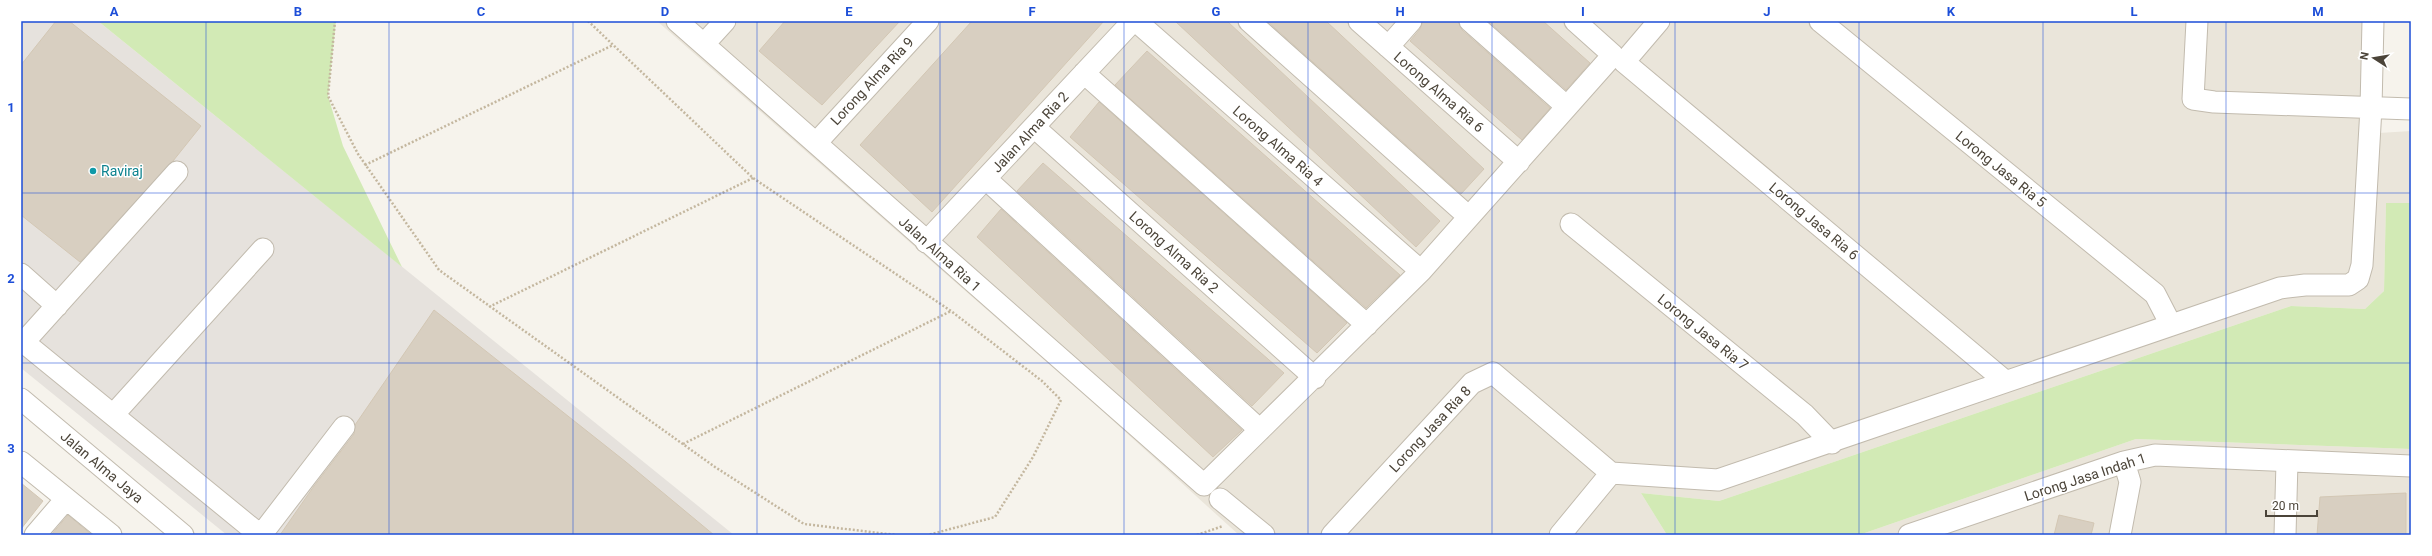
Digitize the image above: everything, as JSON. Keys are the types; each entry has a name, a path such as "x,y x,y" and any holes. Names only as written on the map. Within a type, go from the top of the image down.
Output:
{"street":[{"name":"Jalan Alma Ria 1","path":"677,21 817,142 926,242 1204,485 1260,430"},
{"path":"704,44 725,21"},
{"name":"Lorong Alma Ria 9","path":"817,142 928,21"},
{"name":"Jalan Alma Ria 2","path":"926,242 1134,21"},
{"name":"Lorong Alma Ria 4","path":"1134,21 1421,271"},
{"path":"1249,21 1469,218"},
{"name":"Lorong Alma Ria 6","path":"1359,21 1519,162"},
{"path":"1388,47 1411,21"},
{"path":"1470,21 1566,106"},
{"name":"Lorong Jasa Ria 6","path":"1575,21 2004,381"},
{"path":"986,178 1260,430 1315,378 1421,271 1519,162 1566,106 1659,21"},
{"name":"Lorong Jasa Ria 5","path":"1820,21 2155,294 2171,326"},
{"path":"2197,21 2193,99 2335,107 2411,109"},
{"path":"1560,535 1611,473 1718,480 1832,442 2004,381 2171,326 2280,288 2305,285 2349,285 2358,279 2362,265 2371,108 2373,21"},
{"path":"1084,73 1366,325"},
{"name":"Lorong Alma Ria 2","path":"1034,127 1315,378"},
{"path":"177,172 57,306 24,347 113,415 261,535 344,427"},
{"name":"Lorong Jasa Ria 7","path":"1571,224 1805,416 1832,442"},
{"path":"113,415 263,249"},
{"path":"21,274 57,306"},
{"name":"Lorong Jasa Ria 8","path":"1332,535 1472,383 1493,373 1611,473"},
{"name":"Jalan Alma Jaya","path":"21,399 183,535"},
{"name":"Lorong Jasa Indah 1","path":"1909,535 1940,530 2124,462 2155,455 2287,462 2411,466"},
{"path":"21,462 111,535"},
{"path":"2120,535 2130,482 2124,462"},
{"path":"2285,535 2287,462"},
{"path":"35,535 66,499"},
{"path":"1220,499 1264,535"}],"path":[{"path":"335,21 328,96 365,164 438,270 683,444 804,524 894,535"},
{"path":"588,21 753,178 950,311 1042,381 1061,400 1033,457 994,517 928,535"},
{"path":"365,164 613,45"},
{"path":"489,307 753,178"},
{"path":"683,444 950,311"},
{"path":"1197,535 1226,526"}],"shaded area":[{"path":"21,21 98,21 734,535 227,535 21,368"},
{"path":"657,21 2383,21 2379,133 2411,131 2411,203 2386,203 2384,291 2365,309 2291,306 1719,501 1641,493 1667,535 1239,535 1099,408"},
{"path":"2136,439 2411,449 2411,535 1859,535"}],"green space":[{"path":"98,21 336,21 328,96 343,146 402,267"},
{"path":"2386,203 2411,203 2411,449 2136,439 1859,535 1667,535 1641,493 1719,501 2291,306 2365,309 2384,291"}],"building":[{"name":"Raviraj","path":"56,21 69,21 201,126 173,161 80,262 21,215 21,65"},
{"path":"785,21 900,21 822,105 759,51"},
{"path":"972,21 1104,21 932,212 860,145"},
{"path":"1175,21 1227,21 1440,221 1416,247"},
{"path":"1267,21 1326,21 1484,169 1461,194"},
{"path":"1423,21 1458,21 1462,30 1550,108 1522,140 1410,41 1420,29"},
{"path":"1488,21 1543,21 1590,63 1566,90"},
{"path":"1147,51 1400,275 1366,308 1115,85"},
{"path":"1099,102 1347,323 1317,353 1070,137"},
{"path":"1043,163 1284,373 1252,406 1017,191"},
{"path":"1001,209 1242,430 1213,457 977,237"},
{"path":"434,310 626,462 714,535 280,535 314,486 354,434 355,425"},
{"path":"21,483 43,501 21,529"},
{"path":"2406,493 2406,535 2317,535 2320,497"},
{"path":"68,515 92,535 51,535"},
{"path":"2059,515 2094,523 2091,535 2054,535"}],"place":[{"name":"Raviraj","path":"93,171"}]}
